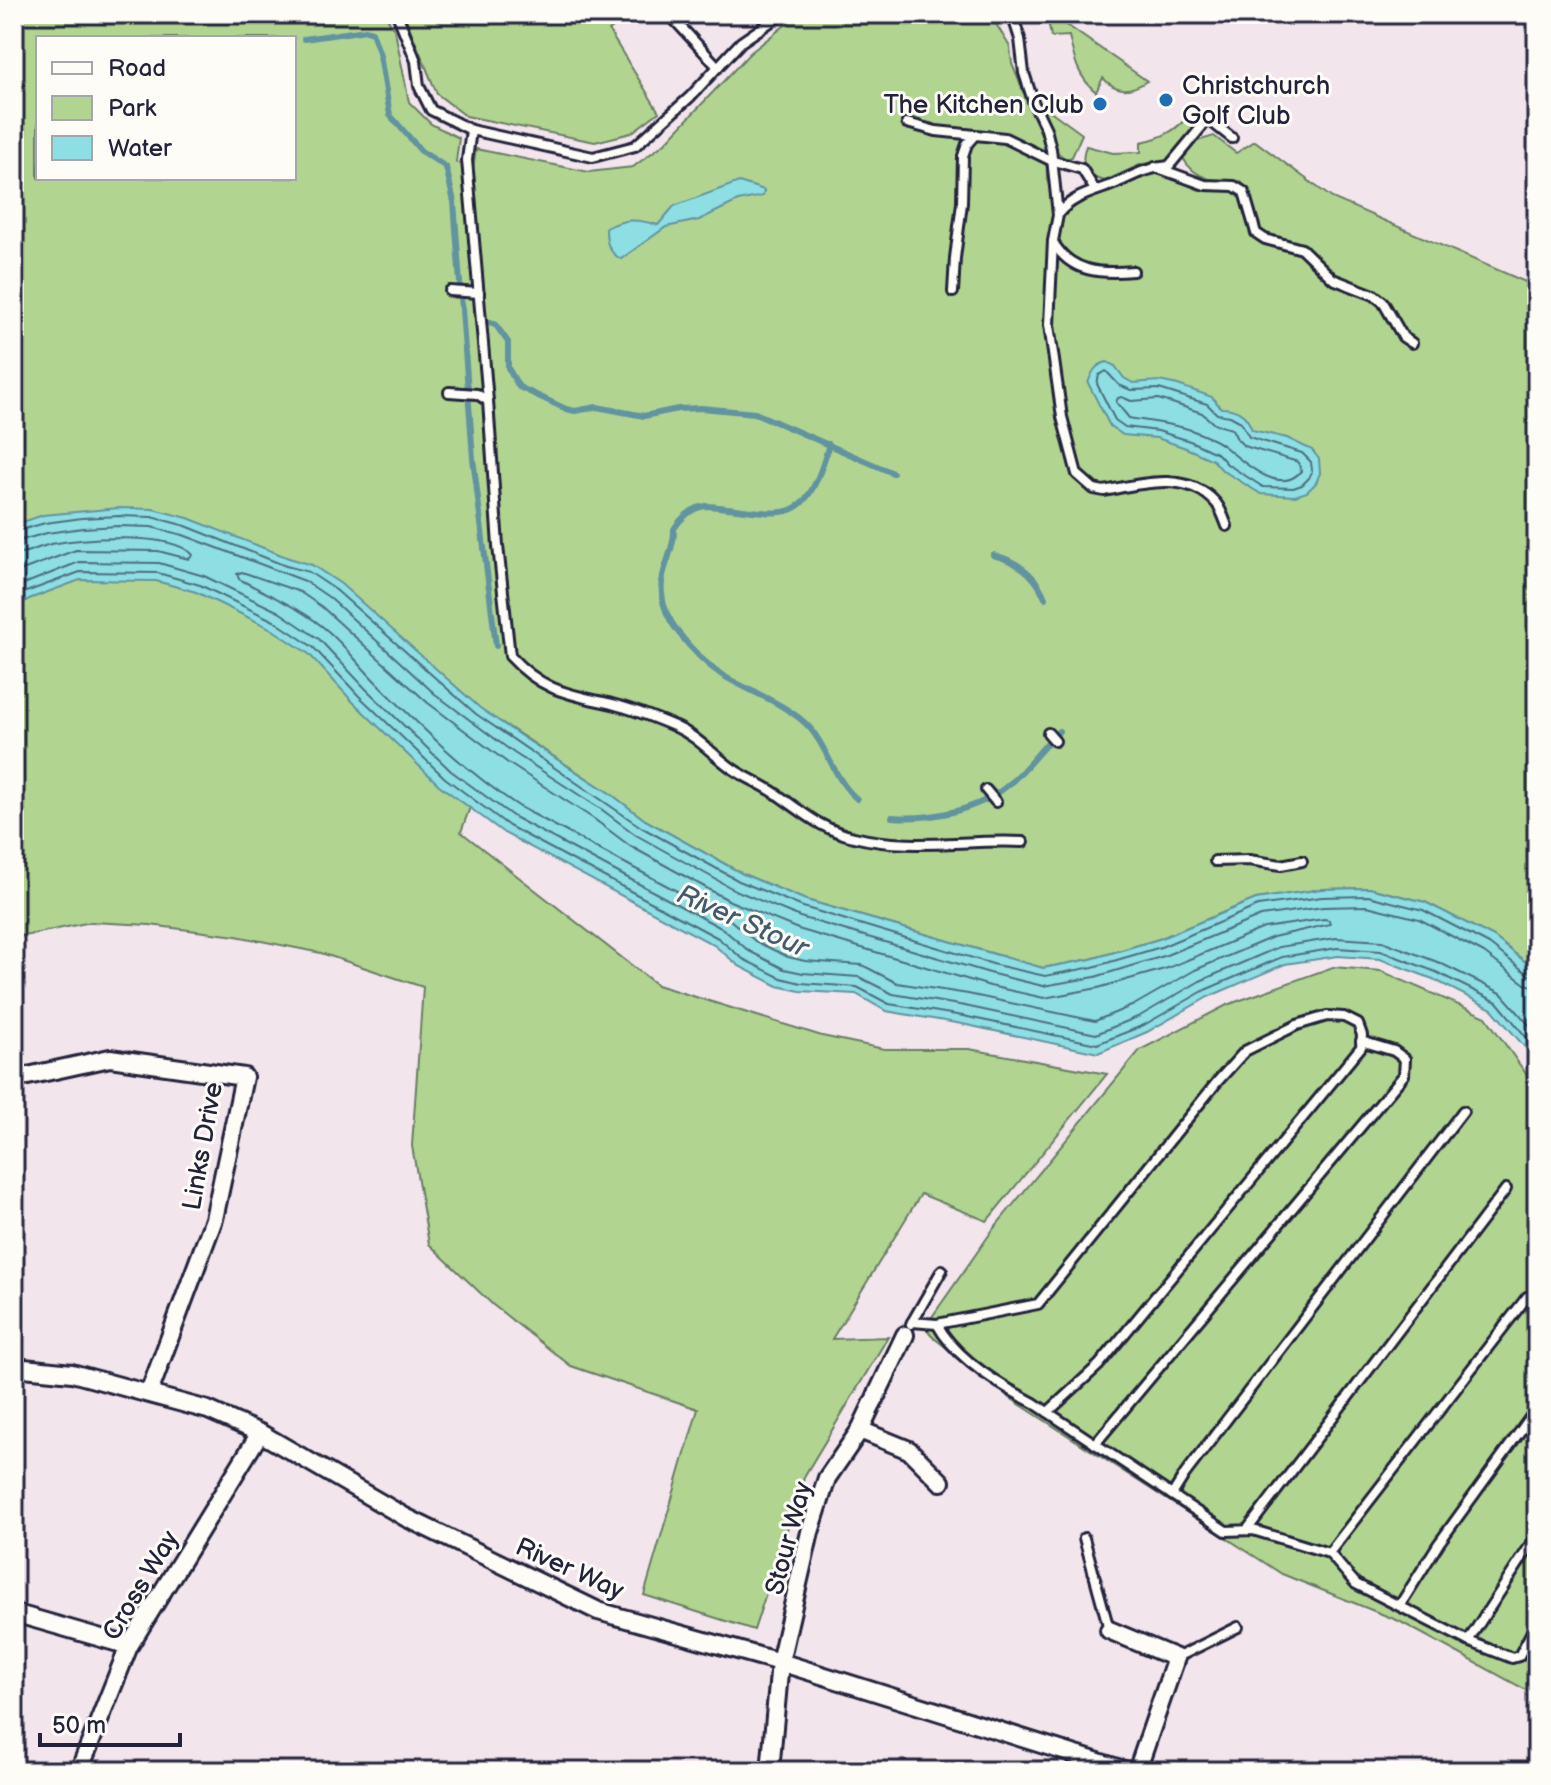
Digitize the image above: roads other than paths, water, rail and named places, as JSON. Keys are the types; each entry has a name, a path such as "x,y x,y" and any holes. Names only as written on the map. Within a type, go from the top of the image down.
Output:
{"street":[{"name":"Links Drive","path":"14,1079 110,1058 244,1077 214,1219 149,1393"},
{"name":"Stour Way","path":"770,1771 780,1662 810,1532 827,1478 860,1430 909,1328"},
{"name":"River Way","path":"14,1367 72,1373 208,1410 260,1433 405,1517 598,1611 780,1662 1127,1771"},
{"path":"860,1430 909,1450 941,1482"},
{"name":"Cross Way","path":"79,1771 129,1646 260,1433"},
{"path":"14,1613 129,1646"},
{"path":"1109,1630 1176,1658 1137,1771"}],"lane":[{"path":"397,14 416,61 419,86 431,110 471,130 593,157 635,146 690,97 741,42 782,14"},
{"path":"669,14 718,67"},
{"path":"1014,15 1024,73 1051,149 1058,215 1053,241 1049,325 1059,402 1077,474 1094,489 1104,491 1161,481 1182,484 1203,492 1218,504 1227,526"},
{"path":"1058,215 1065,205 1137,171 1169,166 1208,119 1232,138"},
{"path":"907,123 936,131 1005,138 1050,160 1082,169 1095,190"},
{"path":"471,130 467,160 510,656 552,689 614,705 677,728 734,769 776,794 806,818 832,831 895,843 1023,842"},
{"path":"953,292 962,203 963,156 974,136"},
{"path":"1155,167 1205,185 1234,186 1244,192 1256,233 1265,239 1302,249 1333,279 1374,295 1383,302 1403,337 1412,343"},
{"path":"1053,241 1060,254 1089,271 1102,274 1133,271"},
{"path":"450,291 479,293"},
{"path":"449,392 477,394 488,401"},
{"path":"1048,733 1055,741"},
{"path":"986,790 996,802"},
{"path":"1215,861 1249,860 1281,865 1302,861"},
{"path":"909,1328 1038,1304 1245,1051 1297,1025 1327,1016 1344,1017 1358,1024 1361,1047 1099,1365 1048,1412"},
{"path":"1095,1444 1404,1075 1405,1059 1394,1051 1361,1041"},
{"path":"1172,1495 1463,1111"},
{"path":"1247,1530 1506,1189"},
{"path":"909,1328 942,1270"},
{"path":"1329,1553 1527,1297"},
{"path":"937,1324 944,1336 1003,1387 1048,1412 1226,1531 1247,1530 1286,1538 1329,1553 1356,1584 1468,1641 1512,1658 1519,1656 1537,1622"},
{"path":"1400,1605 1439,1543 1537,1408"},
{"path":"1468,1641 1537,1535"},
{"path":"1084,1538 1109,1630"},
{"path":"1176,1658 1238,1627"}],"water":[{"path":"739,182 764,190 763,196 738,201 699,220 666,227 621,259 609,246 606,228 632,220 658,225 674,206"},
{"path":"1107,362 1133,383 1159,381 1212,397 1221,408 1241,413 1252,430 1287,438 1312,450 1319,459 1320,473 1316,483 1307,492 1295,496 1261,494 1222,470 1213,460 1186,448 1157,438 1123,435 1110,426 1088,383 1094,370"},
{"name":"River Stour","path":"119,508 153,509 188,518 312,565 341,584 480,708 524,738 611,794 645,820 743,874 806,900 1043,968 1091,959 1159,939 1256,899 1322,889 1369,888 1425,902 1494,937 1537,971 1537,1066 1530,1053 1492,1009 1433,979 1380,959 1338,956 1285,964 1208,997 1147,1032 1098,1053 886,1011 856,994 800,991 778,986 739,966 714,945 504,833 439,785 353,702 309,654 270,628 196,592 156,581 80,580 29,599 14,609 14,525 43,515"}],"waterway":[{"path":"304,39 366,30 372,32 380,55 390,115 421,151 446,167 454,202 473,458 496,646"},
{"path":"485,321 495,324 508,342 508,368 519,387 566,409 575,411 597,407 644,416 701,408 755,413 893,473"},
{"path":"829,444 820,473 810,493 799,505 772,513 706,506 696,508 684,517 674,529 662,594 669,619 693,650 722,675 802,720 817,737 843,783 857,799"},
{"path":"993,555 1025,570 1037,582 1045,598"},
{"path":"892,817 937,815 982,802 1014,780 1059,731"}],"place":[{"name":"Christchurch Golf Club","path":"1166,100"},
{"name":"The Kitchen Club","path":"1100,104"}]}
